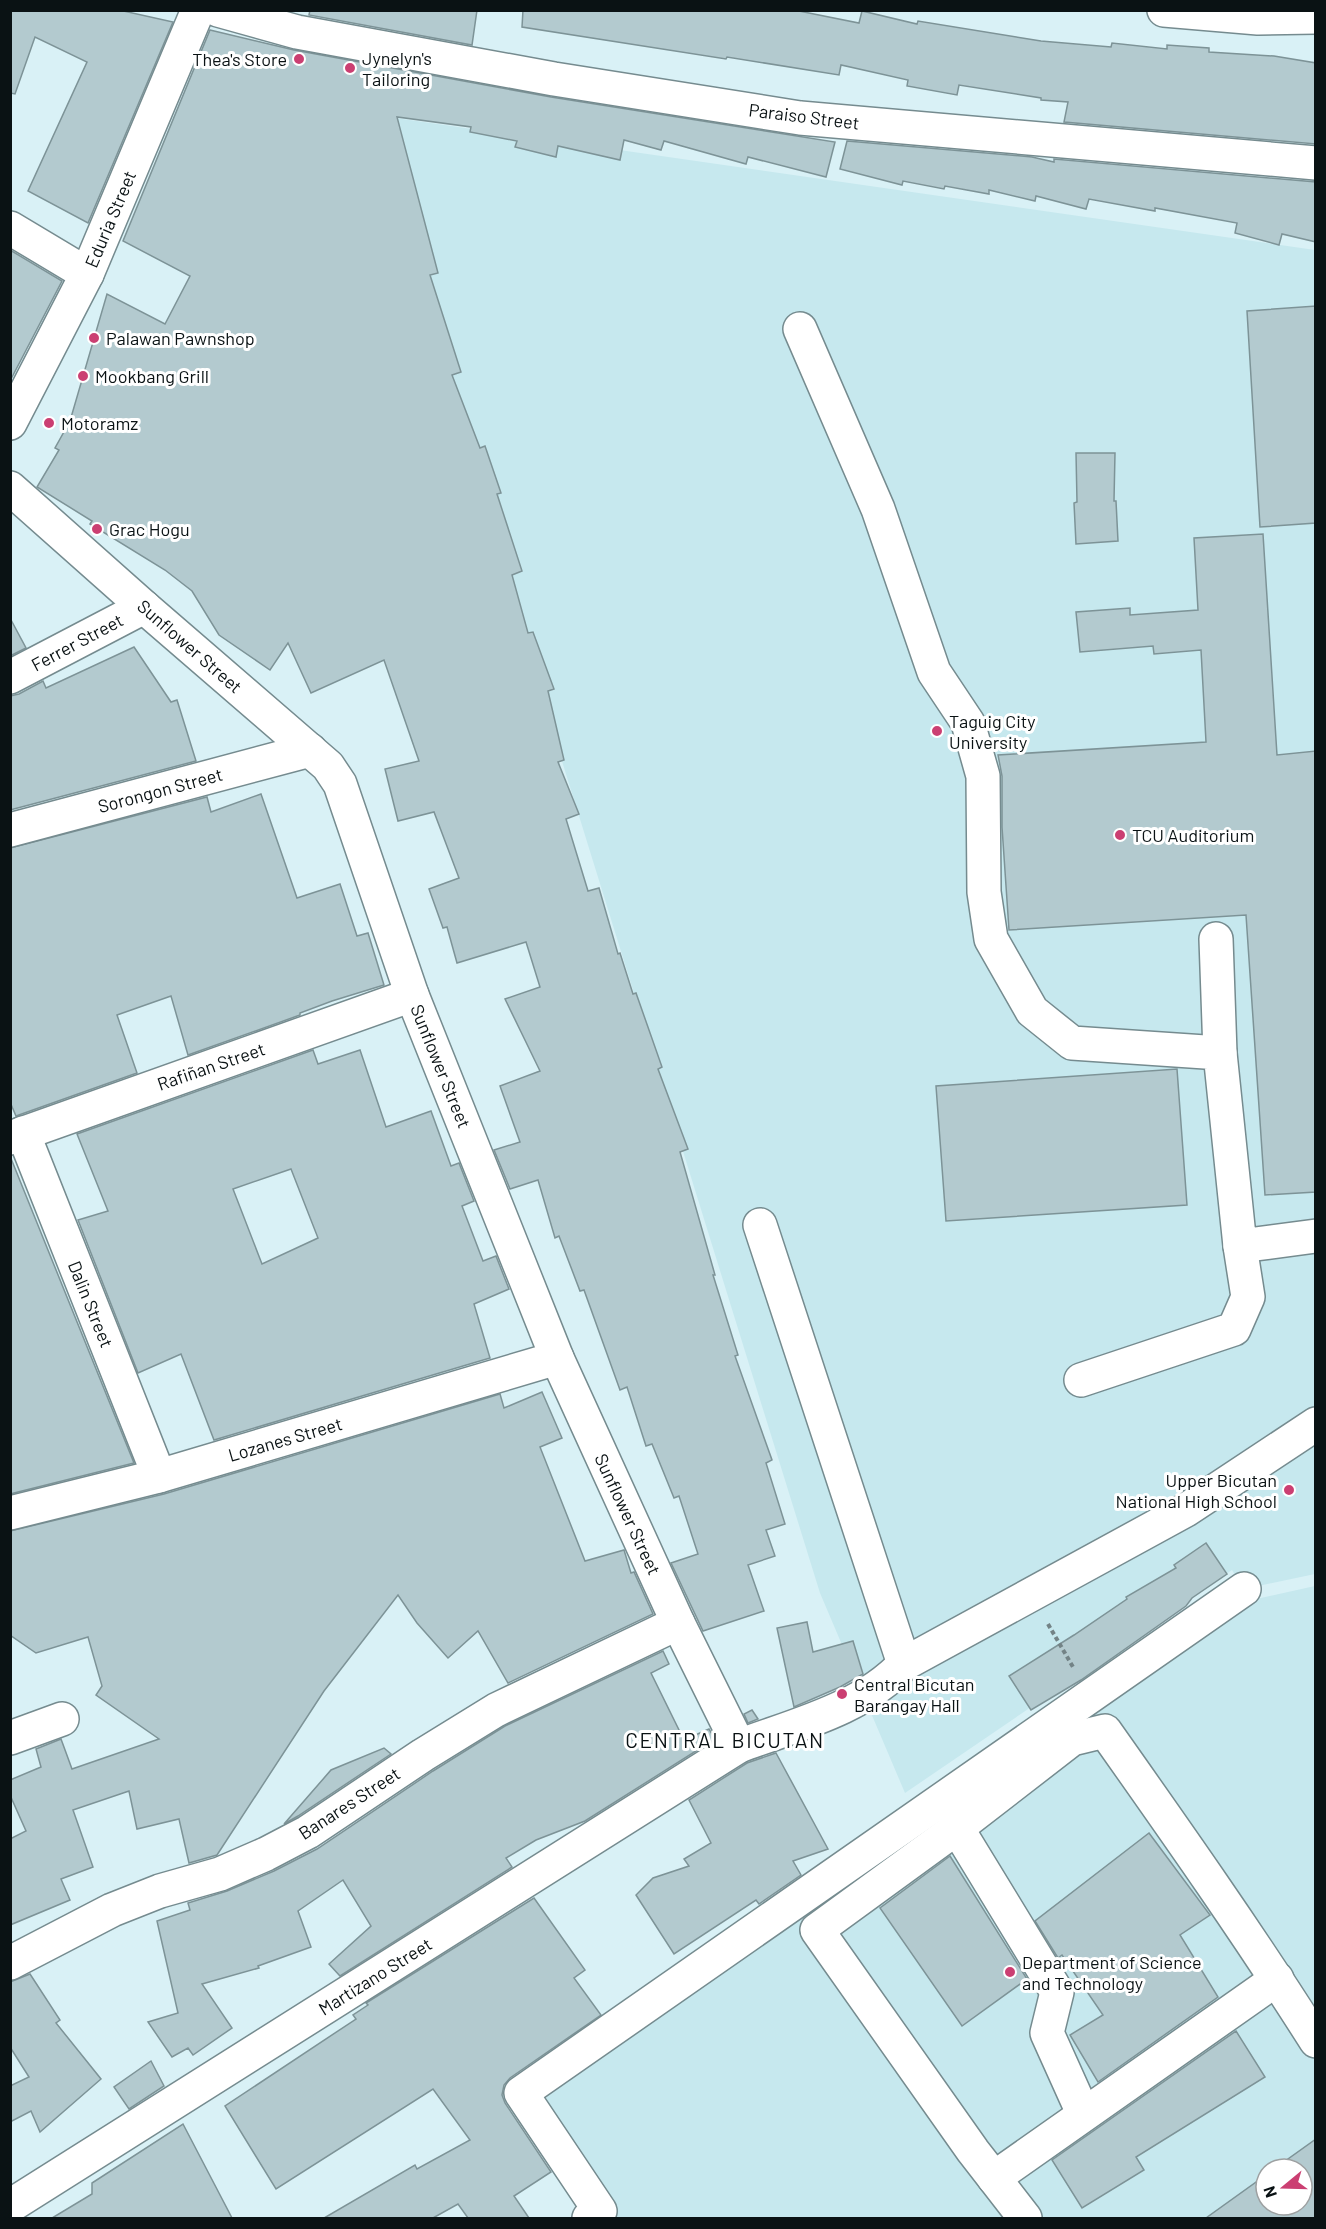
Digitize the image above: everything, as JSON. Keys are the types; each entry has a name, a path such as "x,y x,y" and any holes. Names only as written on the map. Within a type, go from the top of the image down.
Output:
{"street":[{"name":"Eduria Street","path":"10,423 87,274 198,10"},
{"name":"Paraiso Street","path":"218,10 297,21 554,79 800,118 1316,163"},
{"path":"1164,10 1316,17"},
{"path":"10,228 87,274"},
{"path":"800,329 878,509 934,672 968,723 982,776 984,892 991,939 1032,1011 1072,1044 1220,1053"},
{"name":"Sunflower Street","path":"10,488 328,766 340,784 412,995 557,1358 678,1623 739,1746"},
{"name":"Ferrer Street","path":"10,677 144,607"},
{"name":"Sorongon Street","path":"10,830 310,750"},
{"path":"1081,1380 1234,1329 1248,1298 1240,1246 1220,1053 1216,939"},
{"name":"Rafiñan Street","path":"16,1135 412,995"},
{"name":"Dalin Street","path":"16,1135 159,1476"},
{"path":"760,1225 904,1664"},
{"path":"1240,1246 1316,1236"},
{"name":"Lozanes Street","path":"10,1513 159,1476 557,1358"},
{"name":"Martizano Street","path":"10,2206 739,1746 855,1702 879,1688 904,1664 1186,1510 1316,1424"},
{"path":"594,2215 521,2093 1244,1589"},
{"name":"Banares Street","path":"10,1963 112,1910 160,1891 220,1874 266,1854 308,1832 423,1755 496,1710 678,1623"},
{"path":"10,1738 62,1719"},
{"path":"1025,2218 817,1930 957,1828 1072,1739 1105,1731 1277,1980 1316,2041"},
{"path":"957,1828 1057,1992 1047,2032 1083,2113"},
{"path":"994,2178 1083,2113 1277,1980"}],"path":[{"path":"1031,1595 1090,1696"}],"shaded area":[{"name":"Taguig City University","path":"361,113 1315,250 1315,1574 1244,1589 1232,1570 905,1793 820,1593"},
{"name":"Department of Science and Technology","path":"1315,1586 1315,2218 614,2218 531,2097 1252,1600"}],"building":[{"path":"10,10 119,10 173,22 88,223 28,191 87,62 35,37 15,94 10,93"},
{"path":"310,10 477,10 472,45 309,15"},
{"path":"523,10 794,10 859,23 862,11 917,24 918,21 1041,41 1111,47 1112,43 1167,49 1167,45 1209,48 1209,52 1274,56 1316,63 1316,144 1064,122 1068,102 1041,100 1041,98 959,85 957,95 907,86 908,80 841,65 839,75 522,27"},
{"path":"210,30 294,50 551,97 835,142 826,177 748,157 746,164 664,141 661,150 624,140 620,160 558,146 556,157 515,147 517,141 470,132 471,127 397,117 438,273 430,275 461,372 452,375 480,448 485,446 501,493 497,494 522,571 512,575 528,633 533,632 554,689 548,691 564,760 558,762 579,814 566,819 588,891 599,888 618,954 620,953 633,994 636,993 662,1067 658,1069 688,1149 680,1152 715,1275 713,1275 738,1355 735,1356 772,1460 766,1463 785,1524 766,1530 775,1556 748,1565 764,1611 703,1631 671,1563 698,1554 679,1496 674,1498 652,1444 646,1446 627,1387 620,1390 584,1290 580,1291 559,1236 555,1238 538,1180 510,1189 494,1150 520,1142 500,1086 540,1071 505,999 540,987 526,942 457,963 447,927 443,928 429,889 459,878 434,812 398,821 385,769 419,761 384,660 311,693 288,643 270,670 219,635 192,591 165,570 90,524 92,521 37,487 59,450 55,448 70,421 107,294 165,324 190,276 123,241"},
{"path":"847,141 1032,157 1054,162 1054,159 1316,182 1316,242 1282,234 1279,245 1235,233 1237,223 1155,208 1155,211 1089,199 1086,209 1036,196 1035,201 989,190 989,194 903,181 902,185 840,169"},
{"path":"10,250 62,281 10,381"},
{"path":"1316,306 1316,523 1260,527 1247,311"},
{"path":"1076,453 1115,453 1114,501 1116,501 1118,541 1076,544 1074,503 1077,502"},
{"path":"1263,534 1277,755 1316,751 1316,1192 1265,1195 1246,915 1009,930 1002,827 1002,776 998,755 1206,742 1201,650 1154,654 1153,646 1080,652 1076,612 1130,608 1130,615 1198,610 1194,538"},
{"path":"10,618 26,648 10,656"},
{"path":"134,647 171,702 177,700 196,761 10,810 10,696 19,694 43,681 46,688"},
{"path":"261,794 297,898 340,884 357,936 368,933 384,985 332,1001 300,1013 300,1015 188,1055 171,996 117,1015 137,1073 16,1116 10,1102 10,848 207,797 211,812"},
{"path":"313,1050 318,1064 360,1050 386,1127 431,1111 451,1166 459,1163 474,1201 462,1206 483,1261 496,1256 509,1289 474,1304 490,1358 214,1440 181,1354 138,1373 78,1220 108,1211 77,1134","holes":["291,1169 318,1238 262,1264 233,1189"]},
{"path":"1177,1069 1187,1205 946,1221 936,1086"},
{"path":"10,1156 134,1463 10,1494"},
{"path":"542,1392 562,1438 540,1447 585,1561 624,1550 631,1573 634,1572 653,1614 508,1683 478,1631 448,1658 417,1623 398,1595 324,1691 217,1855 189,1863 179,1819 137,1829 129,1791 73,1810 93,1867 61,1879 70,1900 10,1925 10,1839 26,1831 10,1795 10,1780 41,1767 36,1749 61,1739 72,1769 159,1739 96,1695 102,1686 88,1637 36,1653 10,1635 10,1531 164,1494 500,1394 504,1408"},
{"path":"1206,1543 1227,1574 1192,1598 1186,1606 1081,1680 1031,1710 1009,1676 1074,1635 1127,1599 1126,1597 1176,1568 1174,1565"},
{"path":"807,1622 813,1652 853,1641 863,1674 840,1687 794,1707 777,1628"},
{"path":"663,1651 669,1664 651,1673 684,1740 709,1729 715,1739 585,1821 536,1840 506,1858 512,1867 340,1976 329,1964 371,1926 343,1880 298,1911 311,1947 258,1966 259,1968 202,1984 232,2028 193,2055 188,2048 172,2057 148,2022 178,2013 157,1921 190,1910 188,1903 227,1891 317,1849 505,1726"},
{"path":"752,1710 758,1719 748,1723 744,1714"},
{"path":"384,1748 391,1754 284,1824 331,1770"},
{"path":"776,1753 828,1849 793,1861 801,1875 759,1904 756,1900 674,1954 636,1895 653,1878 689,1866 684,1859 711,1843 689,1800 747,1763"},
{"path":"1149,1833 1210,1915 1180,1935 1218,1997 1098,2082 1070,2035 1103,2015 1062,1955 1058,1958 1035,1921"},
{"path":"950,1856 1027,1979 962,2026 880,1908"},
{"path":"534,1898 585,1970 574,1978 601,2015 510,2078 504,2085 502,2095 505,2103 551,2172 514,2196 529,2218 468,2218 458,2204 433,2218 324,2218 415,2165 417,2169 470,2140 433,2089 276,2189 225,2106 356,2019 353,2015 368,2005 366,2003"},
{"path":"30,1974 60,2020 56,2023 101,2079 40,2132 31,2111 10,2122 10,2086 29,2077 10,2047 10,1982"},
{"path":"1236,2031 1265,2077 1136,2157 1144,2170 1082,2208 1052,2160"},
{"path":"151,2061 164,2086 129,2109 114,2087"},
{"path":"183,2124 232,2218 52,2218 92,2194 92,2183"},
{"path":"1316,2139 1316,2218 1206,2218 1254,2184 1254,2217 1314,2217 1314,2157 1291,2157"}],"place":[{"name":"Thea's Store","path":"299,59"},
{"name":"Jynelyn's Tailoring","path":"350,68"},
{"name":"Palawan Pawnshop","path":"94,338"},
{"name":"Mookbang Grill","path":"83,376"},
{"name":"Motoramz","path":"49,423"},
{"name":"Grac Hogu","path":"97,529"},
{"name":"Taguig City University","path":"937,731"},
{"name":"TCU Auditorium","path":"1120,835"},
{"name":"Upper Bicutan National High School","path":"1289,1490"},
{"name":"Central Bicutan Barangay Hall","path":"842,1694"},
{"name":"Department of Science and Technology","path":"1010,1972"}],"district":[{"name":"CENTRAL BICUTAN","path":"725,1739"}]}
